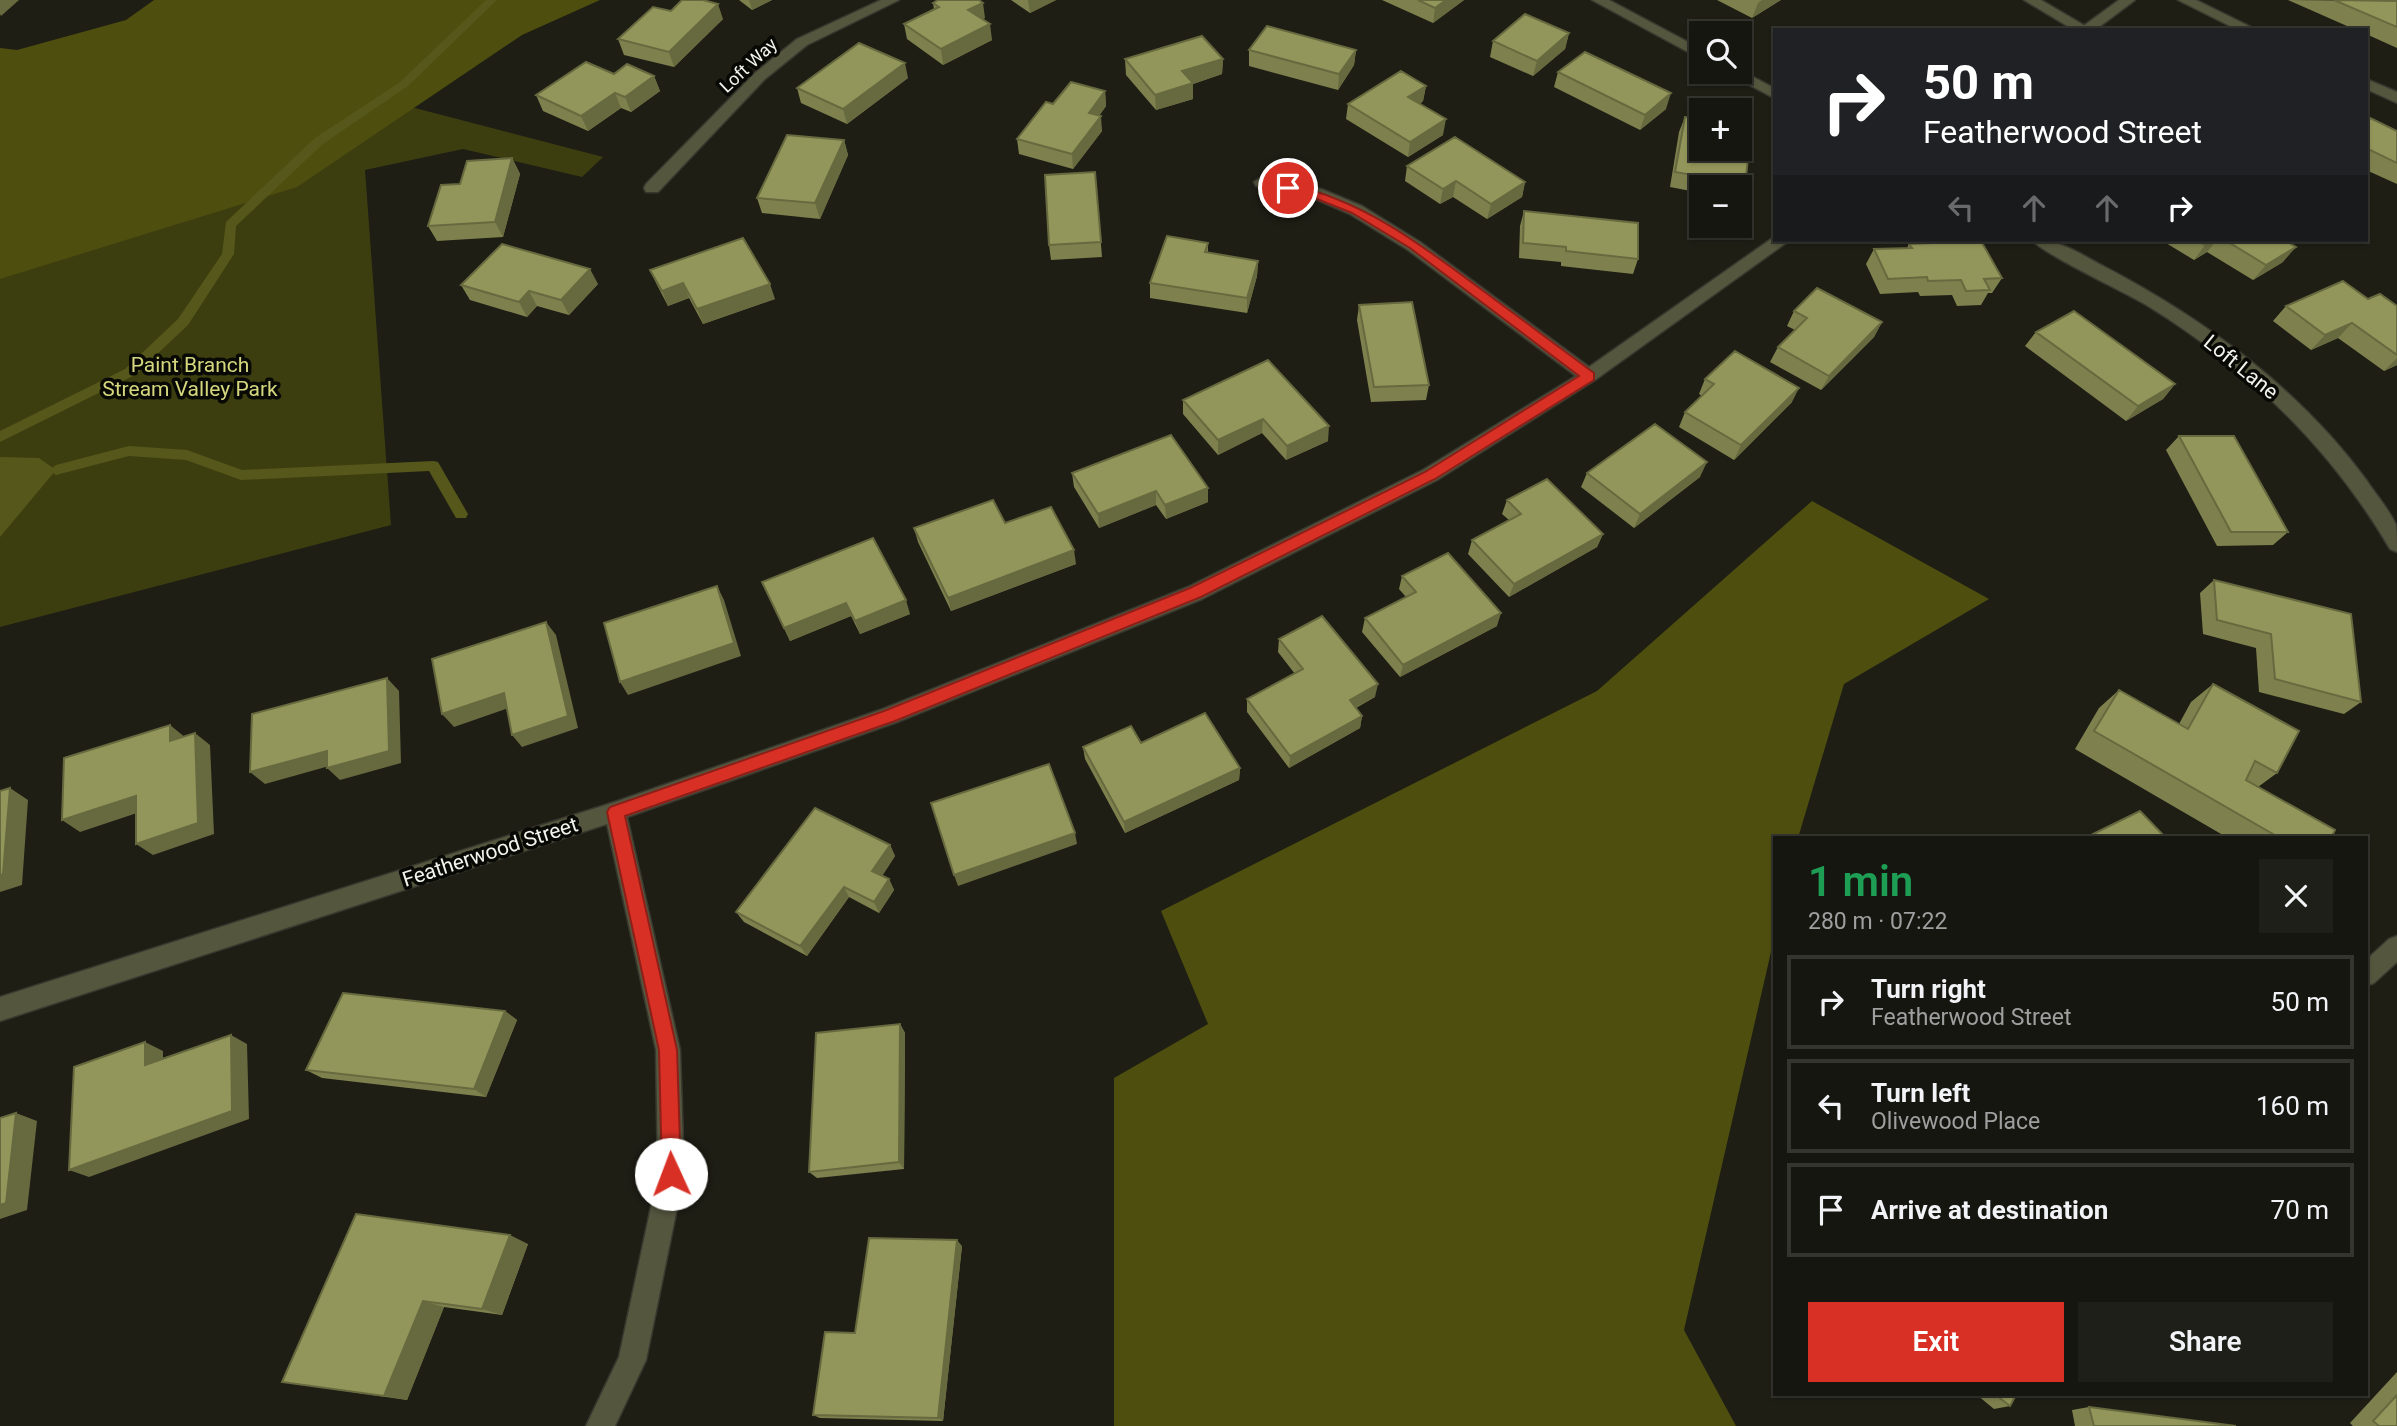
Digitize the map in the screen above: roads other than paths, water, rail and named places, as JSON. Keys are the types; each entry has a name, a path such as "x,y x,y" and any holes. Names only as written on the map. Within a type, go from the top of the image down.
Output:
{"street":[{"name":"Loft Way","path":"652,188 760,76 802,42 892,0"},
{"path":"1599,0 1689,49"},
{"path":"2031,0 2081,28"},
{"path":"2088,28 2128,0"},
{"path":"2185,0 2246,28"},
{"path":"1752,82 1773,93"},
{"path":"2368,84 2397,97"},
{"path":"1262,182 1315,193 1356,210 1414,246 1589,376"},
{"name":"Featherwood Street","path":"0,1009 615,812 890,716 1195,593 1430,475 1589,376 1779,242"},
{"name":"Loft Lane","path":"2044,242 2170,312 2256,375 2325,441 2376,505 2397,544"},
{"path":"600,1426 632,1360 671,1174 668,1050 615,812"},
{"path":"2368,973 2397,947"}],"waterway":[{"path":"0,437 130,372 183,322 228,254 230,225 319,141 404,84 492,0"},
{"path":"56,470 129,451 187,455 241,475 433,466 461,514"}],"park label":[{"name":"Paint Branch Stream Valley Park","path":"190,377"}]}
